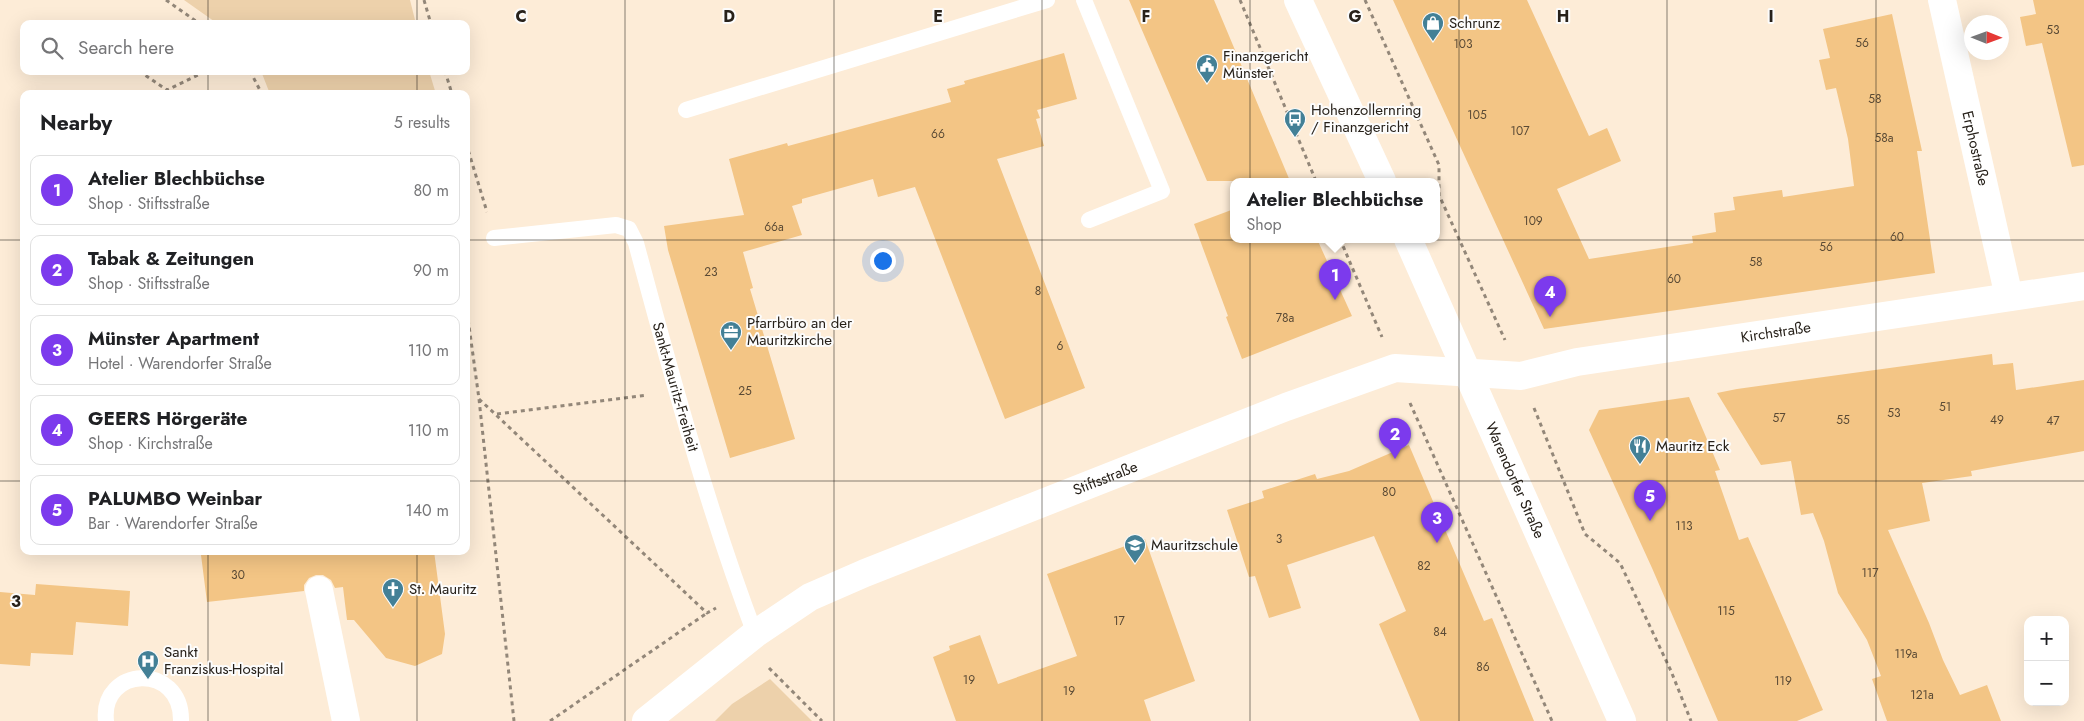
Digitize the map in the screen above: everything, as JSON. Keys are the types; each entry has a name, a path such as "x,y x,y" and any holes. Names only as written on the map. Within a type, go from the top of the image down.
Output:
{"street":[{"path":"1298,0 1381,178"},
{"name":"Erphostraße","path":"1942,0 2009,297"},
{"name":"Warendorfer Straße","path":"1410,243 1469,372 1622,721"},
{"name":"Kirchstraße","path":"1469,372 1521,376 1577,362 2084,286"},
{"name":"Stiftsstraße","path":"755,634 810,597 865,573 1276,411 1395,368 1469,372"},
{"path":"319,590 346,721"},
{"path":"646,721 755,634"}],"lane":[{"path":"686,110 1047,0"},
{"path":"1084,0 1162,192 1089,220"},
{"name":"Sankt-Mauritz-Freiheit","path":"494,238 616,225 629,229 636,243 676,392 739,592 755,634"},
{"path":"106,721 108,703 112,693 120,685 130,680 141,678 163,683 172,690 182,710 181,721"}],"path":[{"path":"166,0 194,20"},
{"path":"424,0 430,20"},
{"path":"1240,0 1315,178"},
{"path":"145,75 167,90 198,75"},
{"path":"252,75 260,90"},
{"path":"446,75 451,90"},
{"path":"470,157 494,238"},
{"path":"1342,243 1395,368 1552,721"},
{"path":"470,333 479,398 514,721"},
{"path":"496,414 676,392"},
{"path":"479,398 707,613"},
{"path":"550,721 739,592"},
{"path":"767,665 822,721"}],"shaded area":[{"path":"184,0 410,0 415,20 212,20"},
{"path":"263,75 430,75 435,90 268,90"},
{"path":"770,679 812,721 715,721 732,704"}],"building":[{"name":"Finanzgericht Münster","path":"1129,0 1214,0 1289,178 1230,178 1230,181 1207,181"},
{"path":"1393,0 1527,0 1589,136 1607,128 1621,161 1557,189 1589,259 1693,243 1692,236 1716,232 1714,213 1735,210 1733,197 1782,190 1783,197 1854,186 1848,139 1836,88 1826,90 1819,60 1830,58 1823,29 1892,14 1922,151 1917,151 1935,273 1544,329"},
{"path":"2033,0 2084,0 2084,165 2072,167 2042,43 2026,46 2020,17 2036,14"},
{"path":"1064,53 1077,99 1037,110 1040,118 1036,119 1044,146 997,159 1085,388 1005,419 915,187 878,197 873,179 802,199 802,203 792,206 802,235 743,252 753,288 750,289 795,439 730,458 668,250 664,226 744,215 729,159 787,143 788,146 951,102 947,89 965,84 964,81"},
{"path":"1230,210 1230,243 1319,243 1352,316 1242,359 1194,224"},
{"path":"1992,354 1993,365 2013,363 2016,390 2084,380 2084,451 1971,471 1972,476 1922,483 1930,521 1888,530 1929,623 1943,660 1960,695 1987,685 2001,721 1887,721 1872,679 1881,676 1867,640 1838,593 1824,541 1813,513 1801,515 1791,461 1761,465 1717,393"},
{"path":"1689,397 1720,470 1715,471 1739,540 1748,537 1823,710 1797,721 1718,721 1652,568 1589,430 1599,410"},
{"path":"1409,445 1484,621 1492,618 1534,721 1420,721 1379,624 1406,611 1374,536 1287,565 1301,608 1269,618 1255,576 1249,577 1227,510 1264,498 1262,491 1315,474 1317,479 1349,471"},
{"path":"1145,539 1195,681 1144,700 1151,721 956,721 933,657 950,650 949,646 980,635 998,684 1077,656 1047,574"},
{"path":"201,555 435,555 445,634 442,654 415,666 386,658 354,620 347,620 343,587 335,588 331,580 323,575 309,578 304,585 304,591 207,602"},
{"path":"36,584 130,591 128,626 76,622 73,655 31,653 30,666 0,664 0,592 35,595"}],"place":[{"name":"Schrunz","path":"1433,42"},
{"name":"Finanzgericht Münster","path":"1207,84"},
{"name":"Hohenzollernring / Finanzgericht","path":"1295,138"},
{"name":"Atelier Blechbüchse","path":"1335,300"},
{"name":"GEERS Hörgeräte","path":"1550,317"},
{"name":"Pfarrbüro an der Mauritzkirche","path":"731,351"},
{"name":"Tabak & Zeitungen","path":"1395,459"},
{"name":"Mauritz Eck","path":"1640,465"},
{"name":"PALUMBO Weinbar","path":"1650,521"},
{"name":"Münster Apartment","path":"1437,543"},
{"name":"Mauritzschule","path":"1135,564"},
{"name":"St. Mauritz","path":"393,608"},
{"name":"Sankt Franziskus-Hospital","path":"148,680"}]}
